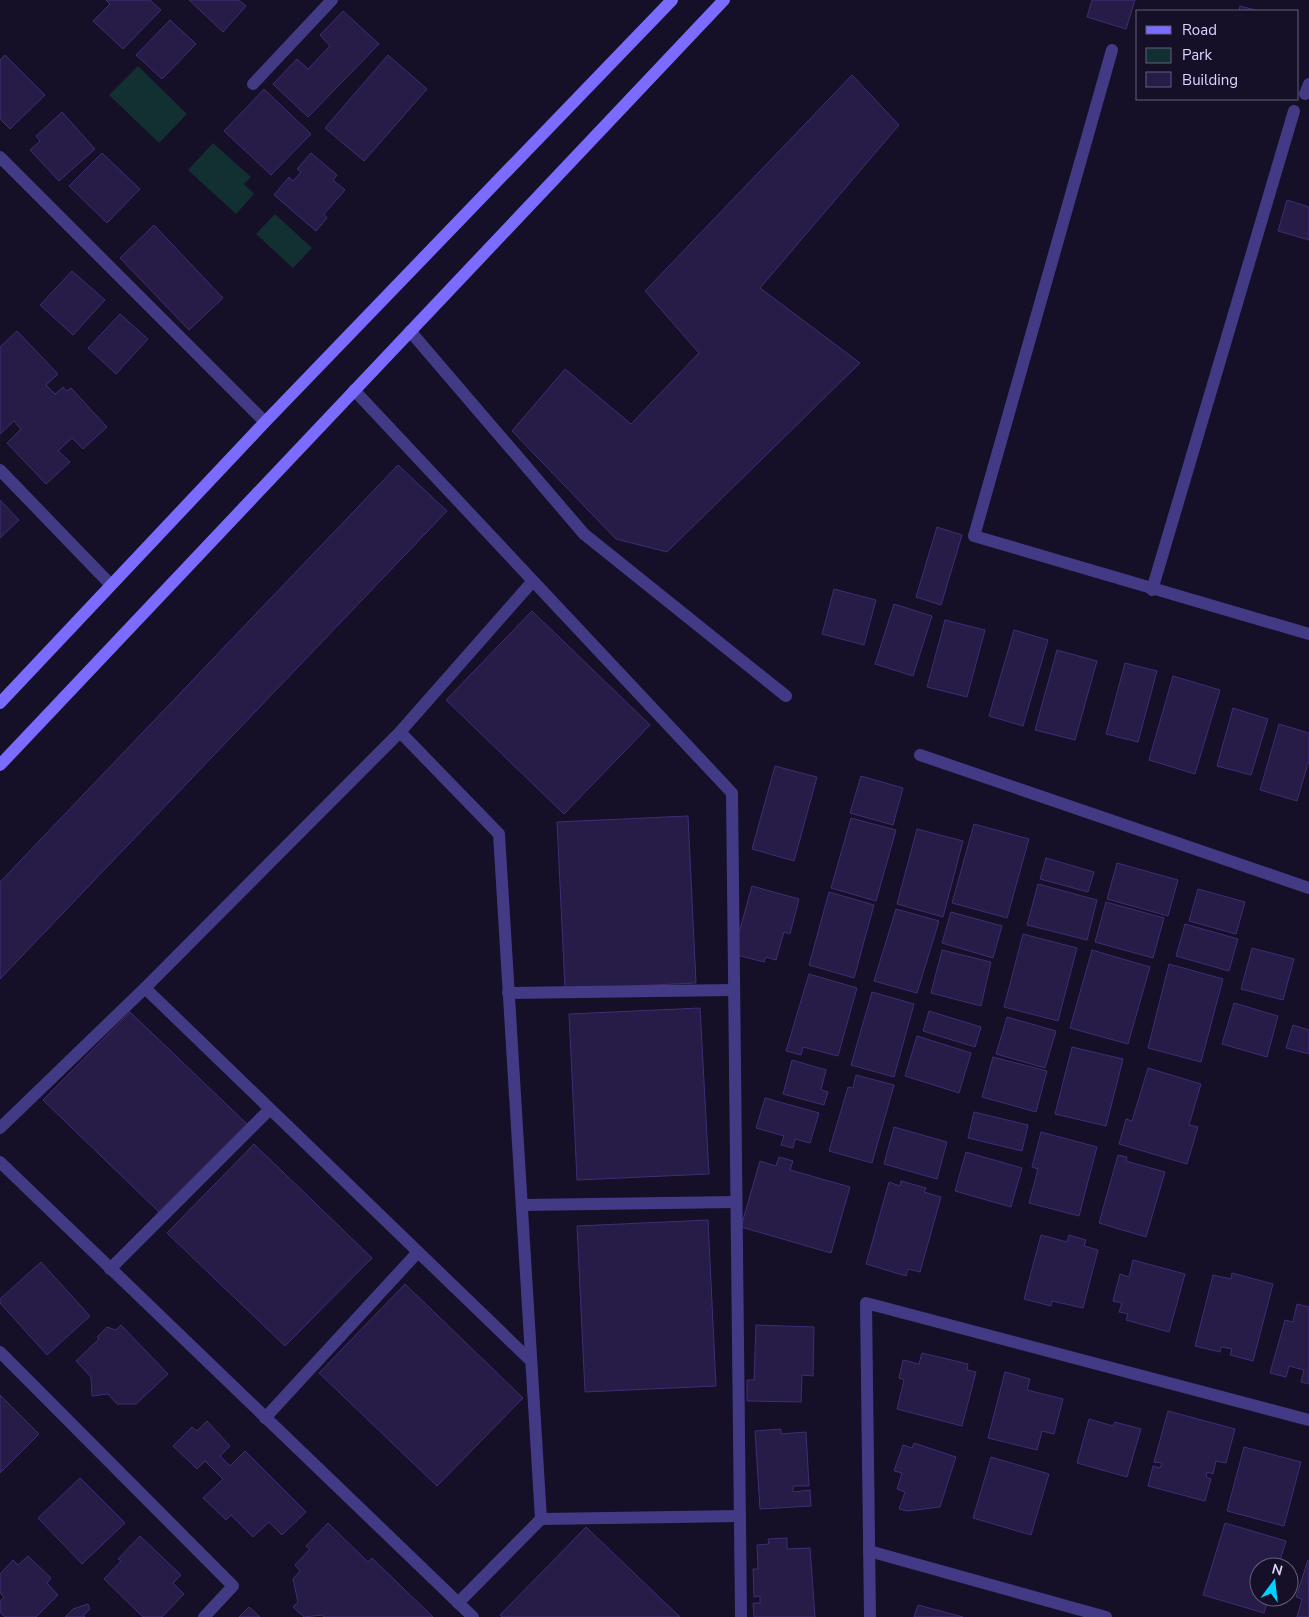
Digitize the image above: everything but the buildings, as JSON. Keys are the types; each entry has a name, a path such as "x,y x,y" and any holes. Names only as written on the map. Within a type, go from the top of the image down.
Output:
{"main road":[{"path":"0,703 265,422 672,0"},
{"path":"0,765 724,0"}],"street":[{"path":"253,84 332,0"},
{"path":"1112,50 974,536 1152,590 1309,634"},
{"path":"1152,590 1294,111"},
{"path":"0,158 265,422"},
{"path":"410,331 584,534 786,696"},
{"path":"354,390 532,582 732,793 741,1617"},
{"path":"0,470 111,585"},
{"path":"0,1128 145,988 400,732 532,582"},
{"path":"400,732 499,834 541,1519"},
{"path":"920,755 1309,888"},
{"path":"145,988 531,1361"},
{"path":"508,993 734,990"},
{"path":"110,1269 270,1109"},
{"path":"0,1162 473,1617"},
{"path":"522,1205 736,1202"},
{"path":"265,1418 418,1252"},
{"path":"870,1617 866,1303 1309,1420"},
{"path":"0,1352 232,1586 204,1617"},
{"path":"458,1603 541,1519 740,1516"},
{"path":"869,1551 1106,1617"}],"green space":[{"path":"138,66 187,114 159,143 109,95"},
{"path":"213,143 251,177 244,184 254,194 236,214 188,170"},
{"path":"275,214 312,248 293,268 256,234"}]}
